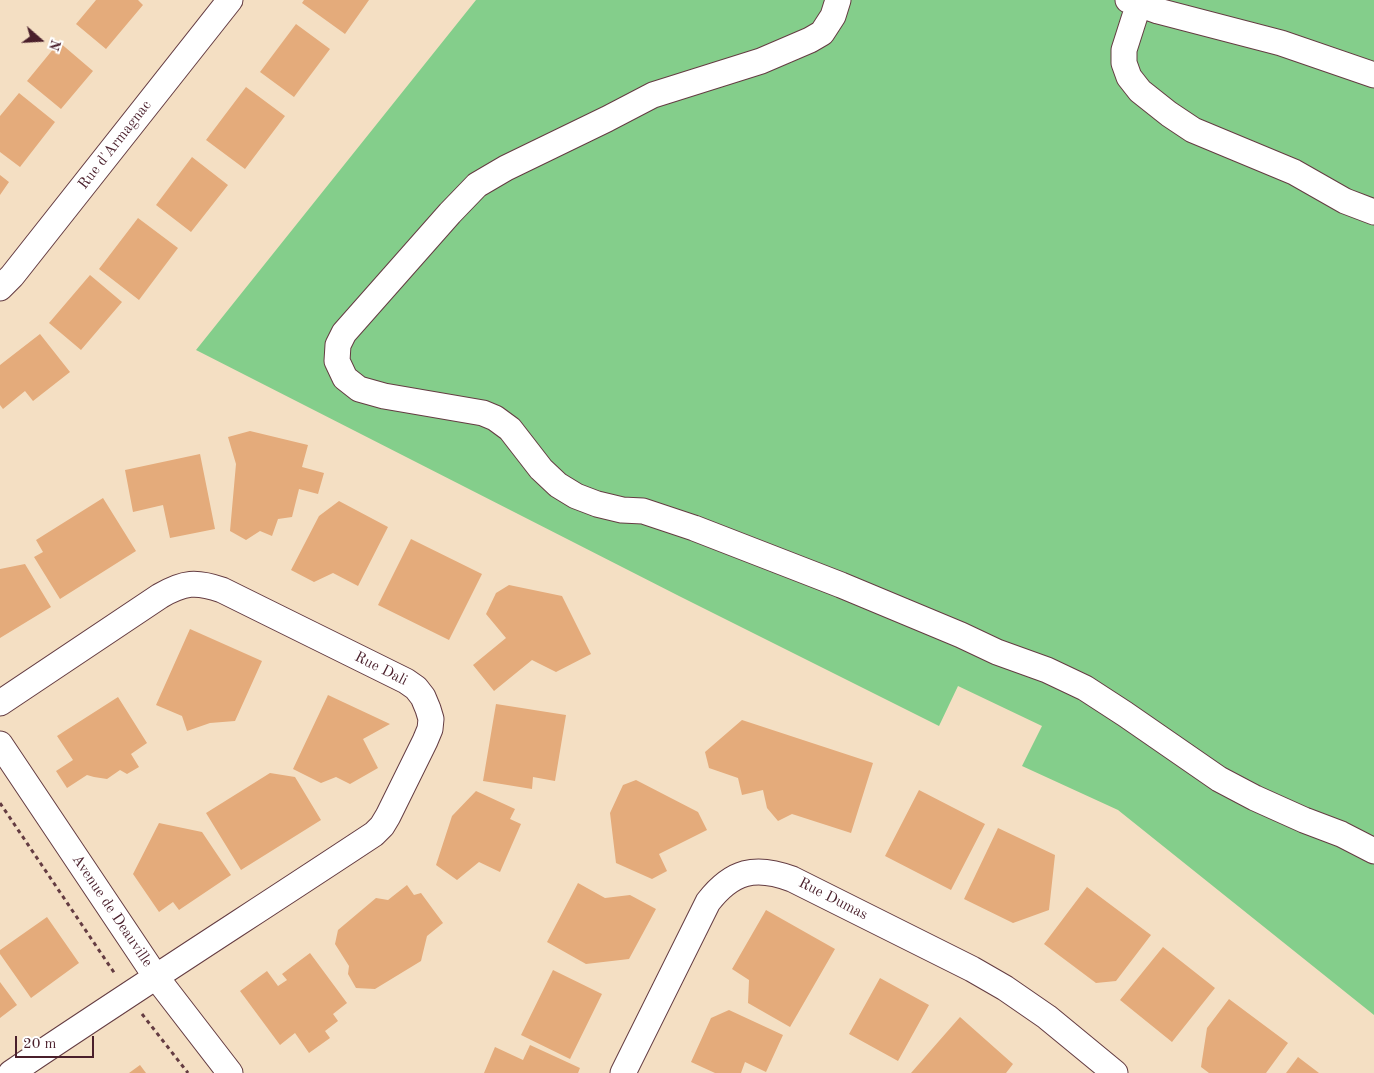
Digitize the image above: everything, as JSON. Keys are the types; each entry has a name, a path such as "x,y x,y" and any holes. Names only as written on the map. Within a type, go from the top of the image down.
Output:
{"street":[{"name":"Rue d'Armagnac","path":"0,288 12,276 230,0"},
{"path":"838,0 833,16 822,33 810,40 761,61 654,95 506,168 477,185 344,333 338,345 337,362 345,378 359,389 384,396 484,413 495,418 510,429 541,469 558,485 576,496 597,504 622,510 642,511 694,528 841,585 997,652 1047,670 1085,688 1219,779 1255,798 1341,834 1374,851"},
{"path":"1374,75 1281,43 1158,11 1135,1 1124,50 1124,63 1129,77 1140,91 1193,130 1294,172 1345,201 1374,212"},
{"name":"Rue Dali","path":"0,703 160,596 173,588 193,584 211,586 231,594 406,681 424,697 431,719 430,729 425,741 392,808 382,826 374,834 11,1073"},
{"name":"Avenue de Deauville","path":"0,744 156,977 230,1073"},
{"name":"Rue Dumas","path":"623,1073 708,902 721,887 734,877 756,872 780,874 792,879 988,978 1047,1017 1115,1073"}],"path":[{"path":"0,803 118,979"},
{"path":"140,1011 188,1073"}],"green space":[{"path":"476,0 1374,0 1374,1015 1118,810 1022,766 1042,726 958,686 939,726 196,350"}],"building":[{"path":"96,0 138,0 143,5 106,49 76,24"},
{"path":"304,0 369,0 345,34 302,3"},
{"path":"296,24 330,49 294,97 260,72"},
{"path":"59,42 93,71 61,109 27,81"},
{"path":"246,87 285,116 245,169 206,140"},
{"path":"19,93 55,122 20,167 0,152 0,116"},
{"path":"192,157 228,185 191,232 156,205"},
{"path":"0,175 9,182 0,195"},
{"path":"138,218 178,248 139,300 99,269"},
{"path":"90,275 122,302 81,350 49,323"},
{"path":"40,334 70,372 33,401 25,391 3,409 0,405 0,365"},
{"path":"250,431 308,445 302,467 324,473 318,494 299,489 292,517 278,519 272,536 260,531 246,540 230,531 236,464 228,437"},
{"path":"200,454 215,529 170,538 163,505 133,512 125,470"},
{"path":"103,498 136,551 60,599 34,557 43,552 36,540"},
{"path":"339,501 388,527 358,586 333,573 314,582 291,570 319,516"},
{"path":"411,539 482,574 449,640 378,605"},
{"path":"25,564 51,607 0,638 0,569"},
{"path":"509,585 562,596 591,654 556,672 532,660 494,691 473,665 506,638 486,614 496,593"},
{"path":"190,629 262,661 235,721 210,723 187,731 182,716 156,705"},
{"path":"328,695 390,724 363,739 378,768 350,784 336,777 321,783 293,769"},
{"path":"118,697 147,743 131,754 139,767 127,774 120,770 107,779 87,775 67,788 56,771 73,760 57,736"},
{"path":"496,704 566,715 555,781 533,777 532,789 483,781"},
{"path":"742,720 873,763 851,833 792,814 778,821 767,808 763,790 742,795 738,778 709,768 705,752"},
{"path":"270,773 295,777 321,820 241,870 206,813"},
{"path":"636,780 698,812 707,830 659,854 667,871 652,879 616,863 610,813 623,785"},
{"path":"919,790 985,824 951,890 885,856"},
{"path":"476,791 515,809 510,819 521,824 500,872 479,862 457,880 436,865 452,816"},
{"path":"159,823 202,832 231,875 179,910 173,902 159,912 133,874"},
{"path":"998,828 1055,855 1049,910 1013,923 964,899"},
{"path":"578,883 605,898 630,895 656,909 629,959 586,964 547,942"},
{"path":"407,885 414,895 421,893 443,923 427,936 421,961 375,989 356,988 348,974 349,966 335,944 338,930 376,898 388,900"},
{"path":"1087,887 1151,935 1116,981 1096,983 1044,944"},
{"path":"766,910 835,949 790,1027 748,1003 749,980 732,969"},
{"path":"47,917 79,963 31,998 0,954 0,950"},
{"path":"1163,947 1215,988 1172,1042 1120,1000"},
{"path":"310,953 347,1003 333,1014 338,1021 325,1031 330,1038 309,1053 295,1033 280,1045 240,991 267,971 278,986 287,980 282,974"},
{"path":"553,970 602,994 570,1059 521,1035"},
{"path":"880,978 929,1005 898,1061 849,1034"},
{"path":"0,982 17,1005 0,1018"},
{"path":"1229,999 1288,1043 1266,1073 1209,1073 1201,1067 1207,1028"},
{"path":"729,1010 783,1035 766,1072 745,1062 741,1073 715,1073 691,1062 711,1018"},
{"path":"960,1017 1013,1064 1006,1073 911,1073"},
{"path":"530,1045 580,1068 578,1073 484,1073 495,1047 523,1060"},
{"path":"1298,1057 1319,1073 1286,1073"},
{"path":"140,1065 146,1073 129,1073"}]}
